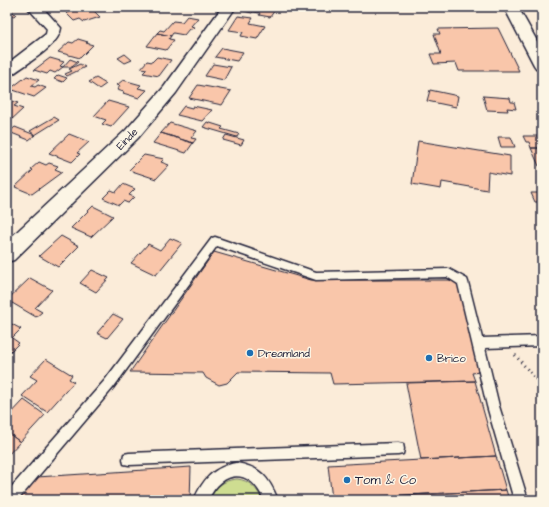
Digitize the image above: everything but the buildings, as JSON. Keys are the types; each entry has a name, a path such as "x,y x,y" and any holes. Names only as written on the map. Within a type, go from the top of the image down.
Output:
{"main road":[{"path":"511,7 542,65"}],"street":[{"path":"7,71 49,40 53,35 54,28 34,7"},
{"name":"Einde","path":"7,254 88,178 132,134 170,90 220,12"}],"lane":[{"path":"9,500 109,384 215,241 316,276 449,273 463,282 492,406 521,500"},
{"path":"477,343 542,341"},
{"path":"129,459 398,449"},
{"path":"238,455 238,469"},
{"path":"202,500 208,485 214,479 222,474 238,469 250,472 260,479 268,489 271,500"}],"path":[{"path":"504,342 542,386"}],"green space":[{"path":"237,479 249,483 258,492 262,500 210,500 214,491 220,485"}],"place":[{"name":"Dreamland","path":"250,353"},
{"name":"Brico","path":"429,358"},
{"name":"Tom & Co","path":"347,480"}]}
